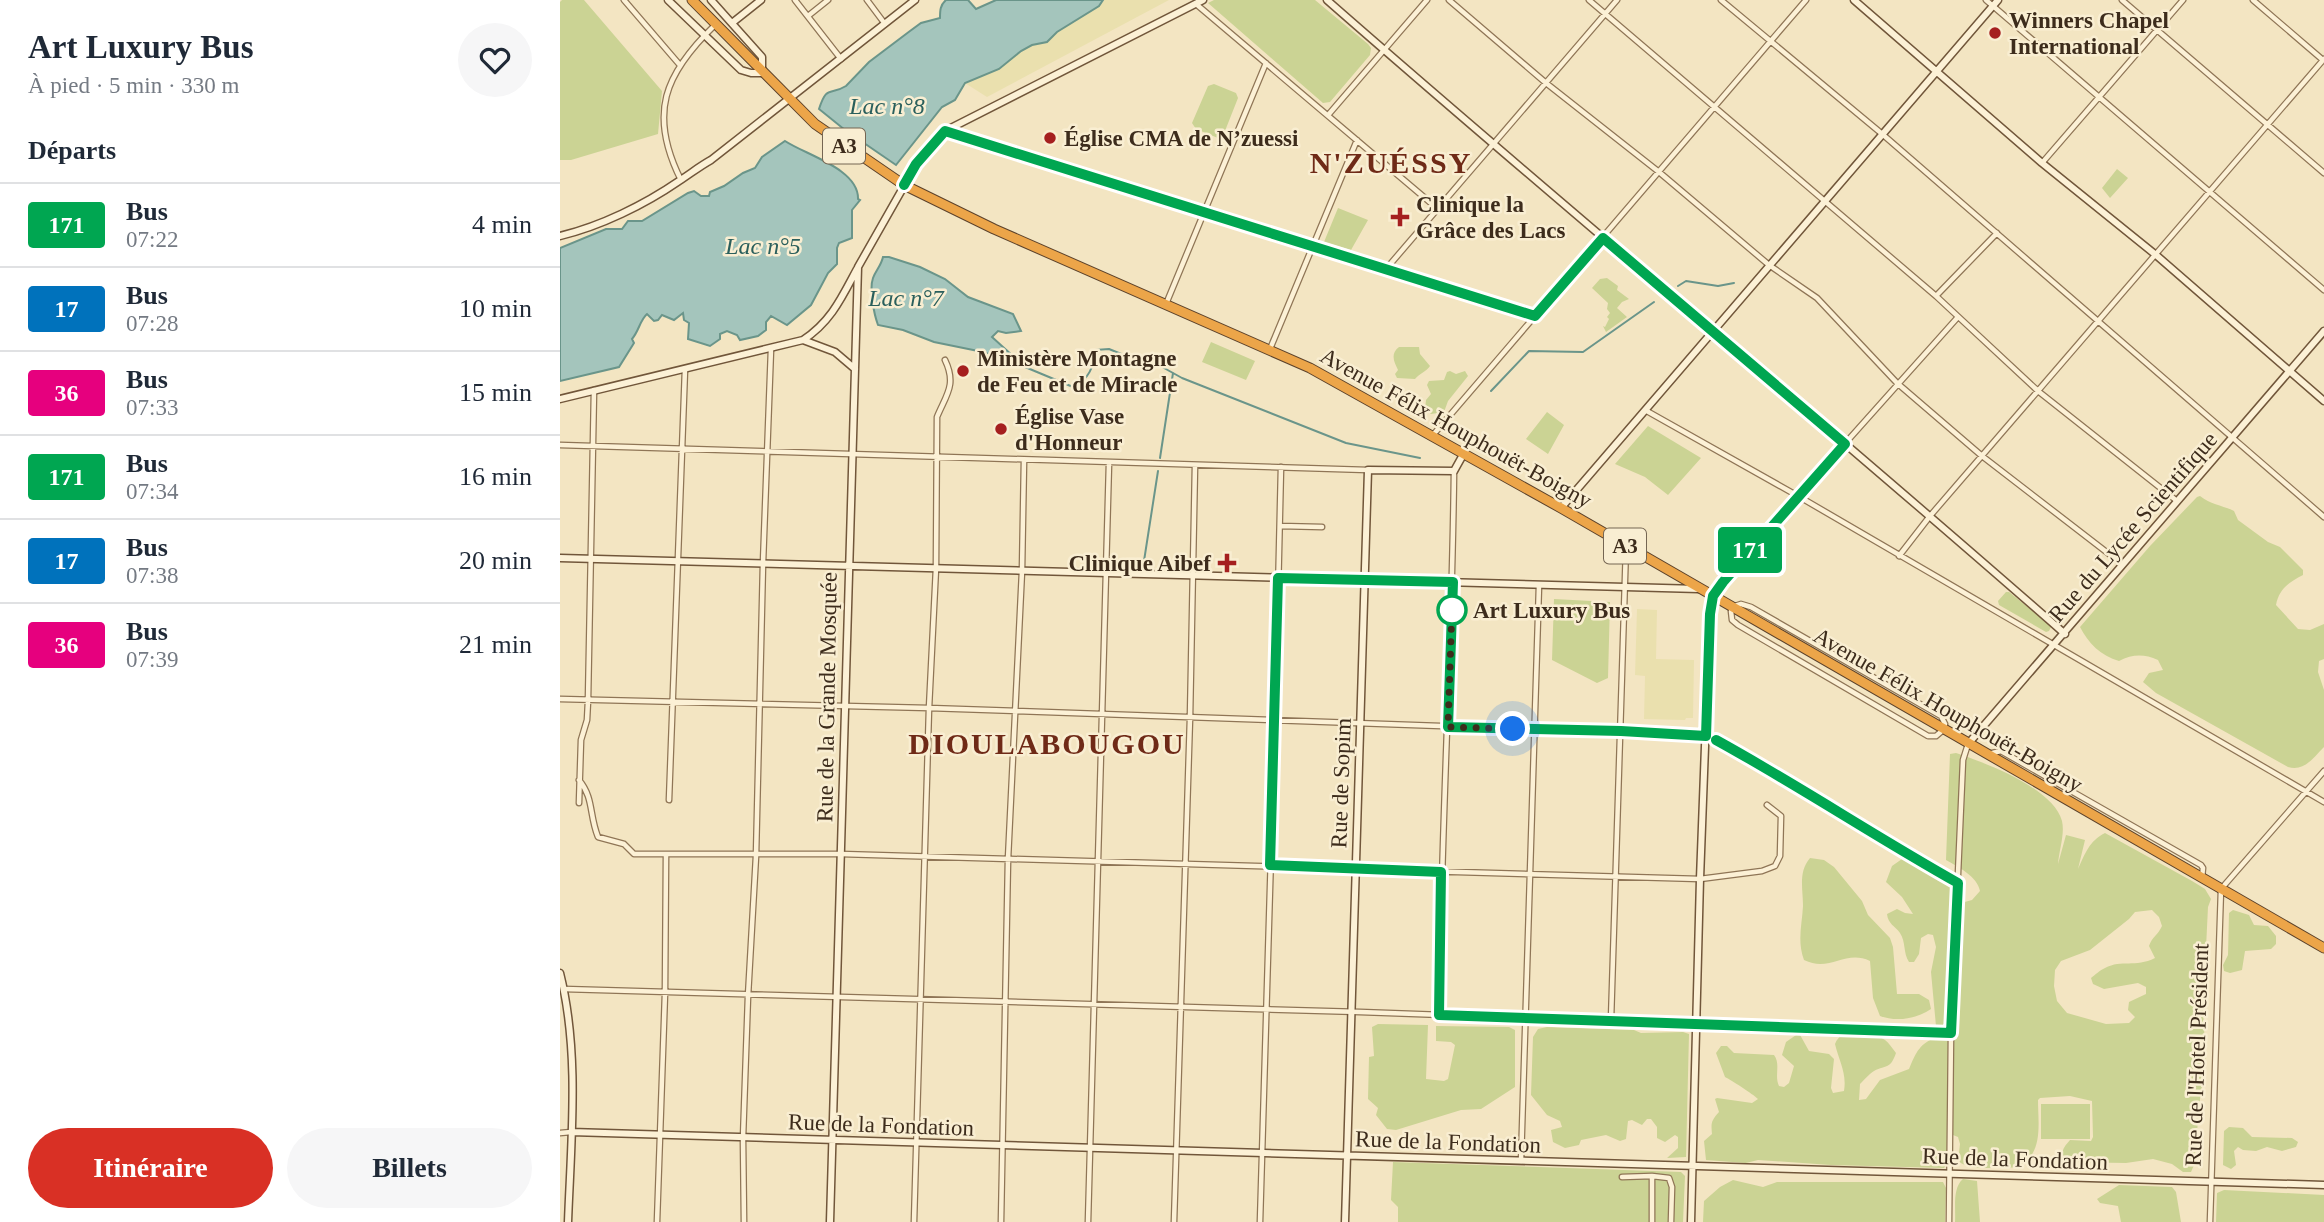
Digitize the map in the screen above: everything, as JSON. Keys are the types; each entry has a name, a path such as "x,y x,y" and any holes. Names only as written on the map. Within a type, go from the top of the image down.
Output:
{"highway":[{"name":"Avenue Félix Houphouët-Boigny","path":"692,0 789,100 836,140 904,185 985,225 1310,368 1561,508 2324,948"}],"street":[{"path":"624,0 679,64"},
{"path":"668,0 741,70 762,73 762,57 711,0"},
{"path":"732,23 761,0"},
{"path":"795,0 841,59"},
{"path":"808,16 828,0"},
{"path":"867,0 885,24"},
{"path":"560,234 576,232 635,206 681,180 789,100 914,0"},
{"path":"1327,0 2065,634"},
{"path":"1329,114 1427,0"},
{"path":"1449,0 1769,265 1817,298 1897,383 1982,456 2122,564"},
{"path":"1589,0 1936,296 2038,391 2177,501"},
{"path":"1386,269 1617,0"},
{"path":"1721,0 1881,133 2324,517"},
{"path":"1432,436 1806,0"},
{"path":"1854,0 2324,401"},
{"path":"1986,0 1995,3 2324,290"},
{"path":"2122,0 2269,123 2324,173"},
{"path":"2042,163 2183,0"},
{"path":"1899,556 1930,516 2324,60 2253,0"},
{"path":"945,131 1199,2 1266,63 1438,209"},
{"path":"1561,508 1995,3"},
{"path":"681,180 666,146 664,118 668,90 679,64 715,25"},
{"path":"1166,304 1266,63"},
{"path":"945,131 1535,316"},
{"name":"Rue de la Grande Mosquée","path":"830,1222 830,1140 858,267 916,164 945,131"},
{"path":"1270,349 1357,140"},
{"path":"1936,296 1997,233"},
{"path":"560,399 803,340 824,326 858,267"},
{"path":"1691,1222 1700,879 1710,614 1713,596 1749,551 1958,317"},
{"name":"Rue du Lycée Scientifique","path":"1968,744 2324,331"},
{"path":"803,340 835,352 855,369"},
{"path":"744,1222 743,1138 756,856 771,349"},
{"path":"914,1222 929,709 936,568 935,457 937,417 951,384 945,359"},
{"path":"669,800 685,369"},
{"path":"579,803 581,740 587,720 588,701 594,390"},
{"path":"1646,410 2324,802"},
{"path":"560,445 1454,471"},
{"path":"1439,1015 1454,471 1464,453"},
{"path":"1001,1222 1004,1002 1024,460"},
{"path":"1088,1222 1096,861 1110,463"},
{"path":"1174,1222 1195,465"},
{"path":"1259,1222 1280,467"},
{"name":"Rue de Sopim","path":"1345,1222 1368,470"},
{"path":"1280,526 1322,527"},
{"path":"1611,1020 1626,547"},
{"path":"560,558 1700,589"},
{"path":"1521,1161 1539,585"},
{"path":"560,699 1014,711 1706,736 1789,780 1958,883"},
{"path":"1949,1222 1951,1033 1963,760 1968,744"},
{"path":"2221,889 2324,771"},
{"path":"579,780 589,791 591,817 598,837 624,844 634,854 841,854 1700,879 1762,871 1775,866 1780,856 1781,816 1767,805"},
{"path":"657,1222 665,993 666,856"},
{"name":"Rue de l'Hotel Président","path":"2210,1222 2221,889"},
{"path":"560,973 572,1059 568,1222"},
{"path":"564,989 1525,1017 1951,1033"},
{"path":"560,1132 571,1132"},
{"name":"Rue de la Fondation","path":"571,1132 2324,1185"},
{"path":"1652,1176 1652,1222"},
{"path":"1622,1177 1665,1177 1672,1181 1671,1222"}],"shaded area":[{"path":"1103,0 1169,0 987,97 965,83 999,69 1032,45 1047,42 1057,32 1099,6"},
{"path":"1637,609 1657,610 1656,659 1694,660 1693,718 1644,719 1645,676 1635,675"}],"green space":[{"path":"562,0 584,0 662,91 658,134 571,160 560,160"},
{"path":"1214,0 1315,0 1368,44 1371,48 1370,55 1330,102 1323,103 1208,3"},
{"path":"1214,84 1236,93 1238,98 1223,136 1218,138 1196,129 1192,123 1208,86"},
{"path":"2117,169 2128,178 2110,198 2102,188"},
{"path":"1338,208 1368,220 1351,250 1324,242"},
{"path":"1607,278 1629,299 1617,308 1627,317 1606,332 1603,326 1605,327 1609,319 1608,303 1592,288 1600,279"},
{"path":"1211,342 1255,361 1246,380 1202,362"},
{"path":"1399,347 1419,347 1420,354 1430,366 1415,379 1397,378 1394,355"},
{"path":"1450,371 1456,374 1465,371 1468,376 1448,401 1444,412 1431,414 1425,409 1426,400 1431,394 1427,385 1429,381 1444,380"},
{"path":"1547,412 1564,425 1548,454 1526,439"},
{"path":"1648,426 1701,458 1668,495 1645,477 1615,464"},
{"path":"2200,496 2234,511 2238,520 2268,542 2280,547 2303,570 2303,575 2282,590 2276,605 2298,629 2310,630 2324,624 2324,659 2319,661 2318,672 2324,690 2324,747 2299,768 2288,767 2156,693 2143,682 2149,673 2163,670 2158,660 2138,656 2119,661 2112,659 2096,648 2080,627 2150,546"},
{"path":"2006,592 2046,622 2051,627 2049,631 2046,632 1999,605 1998,601"},
{"path":"1554,599 1610,602 1608,678 1597,683 1552,660"},
{"path":"1956,753 2000,770 2046,798 2056,809 2063,826 2058,864 2066,835 2085,840 2078,869 2091,844 2105,833 2205,889 2211,899 2208,907 2203,1010 2206,1066 2191,1172 2183,1172 2172,1164 2153,1159 2126,1163 2065,1162 2063,1150 2070,1140 2091,1141 2093,1137 2092,1101 2070,1096 2038,1100 2039,1128 2036,1146 2026,1161 2015,1167 1978,1168 1961,1163 1958,1161 1958,1137 1953,1135 1947,1139 1947,1164 1944,1168 1706,1160 1704,1141 1712,1134 1712,1122 1719,1112 1715,1099 1752,1103 1758,1099 1725,1077 1716,1053 1721,1046 1727,1046 1734,1053 1774,1055 1779,1086 1784,1087 1789,1083 1794,1066 1782,1055 1786,1042 1799,1033 1809,1051 1829,1054 1834,1059 1831,1088 1833,1093 1844,1091 1845,1085 1835,1044 1839,1038 1850,1032 1865,1032 1879,1037 1896,1053 1890,1064 1868,1075 1860,1084 1859,1100 1866,1099 1880,1080 1909,1069 1919,1049 1937,1037 1931,972 1936,947 1933,935 1928,934 1921,938 1919,954 1914,962 1909,962 1902,936 1890,923 1887,914 1897,909 1913,914 1902,897 1886,882 1892,866 1902,859 1923,866 1960,889 1961,903 1972,900 1980,891 1971,877 1946,860 1950,754","holes":["2152,910 2159,917 2162,926 2149,946 2155,958 2141,963 2111,965 2091,978 2093,984 2104,989 2138,983 2146,987 2146,994 2129,1002 2128,1010 2135,1017 2129,1023 2106,1024 2067,1013 2057,1001 2054,986 2055,970 2061,961 2090,950 2135,912"]},
{"path":"1810,858 1824,860 1834,867 1862,901 1868,915 1890,938 1897,994 1919,994 1929,1000 1931,1009 1906,1018 1880,1016 1873,998 1870,961 1853,958 1822,964 1804,960 1800,940 1802,881 1806,863"},
{"path":"2233,910 2249,915 2254,925 2268,926 2276,936 2276,944 2271,949 2245,951 2242,970 2230,973 2224,971 2223,965 2228,955 2229,913"},
{"path":"1378,1024 1428,1025 1426,1079 1444,1081 1448,1079 1455,1045 1451,1042 1436,1041 1436,1026 1509,1027 1515,1030 1515,1087 1481,1109 1461,1110 1396,1130 1387,1129 1376,1115 1378,1108 1368,1099 1369,1057 1374,1056 1372,1027"},
{"path":"1547,1027 1689,1034 1686,1157 1667,1158 1678,1148 1678,1137 1675,1135 1665,1142 1657,1138 1657,1127 1651,1119 1647,1119 1642,1125 1628,1121 1626,1139 1620,1141 1606,1135 1581,1140 1579,1145 1565,1148 1553,1142 1551,1130 1562,1127 1560,1121 1547,1115 1531,1095 1533,1037 1538,1029"},
{"path":"2041,1104 2090,1104 2090,1139 2041,1139"},
{"path":"2229,1127 2243,1128 2252,1137 2292,1138 2298,1142 2296,1147 2282,1151 2267,1147 2256,1151 2238,1147 2234,1151 2236,1165 2231,1169 2223,1165 2224,1131"},
{"path":"1393,1162 1681,1172 1685,1176 1683,1222 1398,1222 1398,1207 1391,1200"},
{"path":"1963,1179 1977,1181 1980,1222 1955,1222 1956,1193"},
{"path":"1733,1180 1763,1187 1777,1182 1943,1182 1946,1188 1945,1222 1703,1222 1704,1201"},
{"path":"2119,1185 2172,1187 2176,1192 2181,1222 2121,1222 2118,1206 2100,1203 2097,1199"},
{"path":"2224,1190 2324,1195 2324,1222 2216,1222 2217,1193"}],"water":[{"name":"Lac n°8","path":"946,0 968,0 976,9 996,0 1103,0 1099,6 1057,32 1047,42 1032,45 999,69 965,83 955,100 942,107 896,165 819,109 827,93 846,86 869,62 921,23 940,18 941,6"},
{"name":"Lac n°5","path":"785,141 841,171 856,188 860,200 852,210 852,238 839,243 837,264 828,273 811,305 787,325 771,316 766,322 766,330 758,336 740,340 737,335 727,331 720,334 720,339 710,346 688,339 689,323 684,320 683,313 674,320 662,315 654,321 647,314 619,367 560,381 560,248 606,229 622,229 628,221 642,221 688,193 694,191 701,196 709,196 710,192 755,168 762,157"},
{"name":"Lac n°7","path":"883,257 920,267 945,279 968,297 1013,314 1021,331 998,331 992,337 1025,367 983,352 934,342 903,330 878,325 872,302 872,283"}],"waterway":[{"path":"841,139 845,130"},
{"path":"830,162 838,144"},
{"path":"1678,286 1686,281 1718,286 1734,283"},
{"path":"1491,391 1529,351 1583,352 1654,302"},
{"path":"1025,367 1073,387 1083,381 1090,372 1095,350 1109,349 1141,362 1155,363 1182,378 1346,443 1420,458"},
{"path":"1160,458 1173,373"},
{"path":"1144,561 1158,471"}],"bus line":[{"name":"171","path":"904,185 916,164 945,131 1535,316 1603,238 1845,444 1749,551 1713,596 1710,606 1706,736 1448,727 1453,582 1278,578 1270,865 1441,872 1439,1015 1951,1033 1958,883 1789,780 1716,740"}],"place":[{"name":"Winners Chapel International","path":"1995,33"},
{"name":"Église CMA de N’zuessi","path":"1050,138"},
{"name":"Clinique la Grâce des Lacs","path":"1400,217"},
{"name":"Ministère Montagne de Feu et de Miracle","path":"963,371"},
{"name":"Église Vase d'Honneur","path":"1001,429"},
{"name":"Clinique Aibef","path":"1227,563"},
{"name":"Art Luxury Bus","path":"1452,610"}],"district":[{"name":"N'ZUÉSSY","path":"1391,162"},
{"name":"DIOULABOUGOU","path":"1047,743"}],"route":[{"path":"1452,610 1452,607 1448,727 1513,729"}]}
